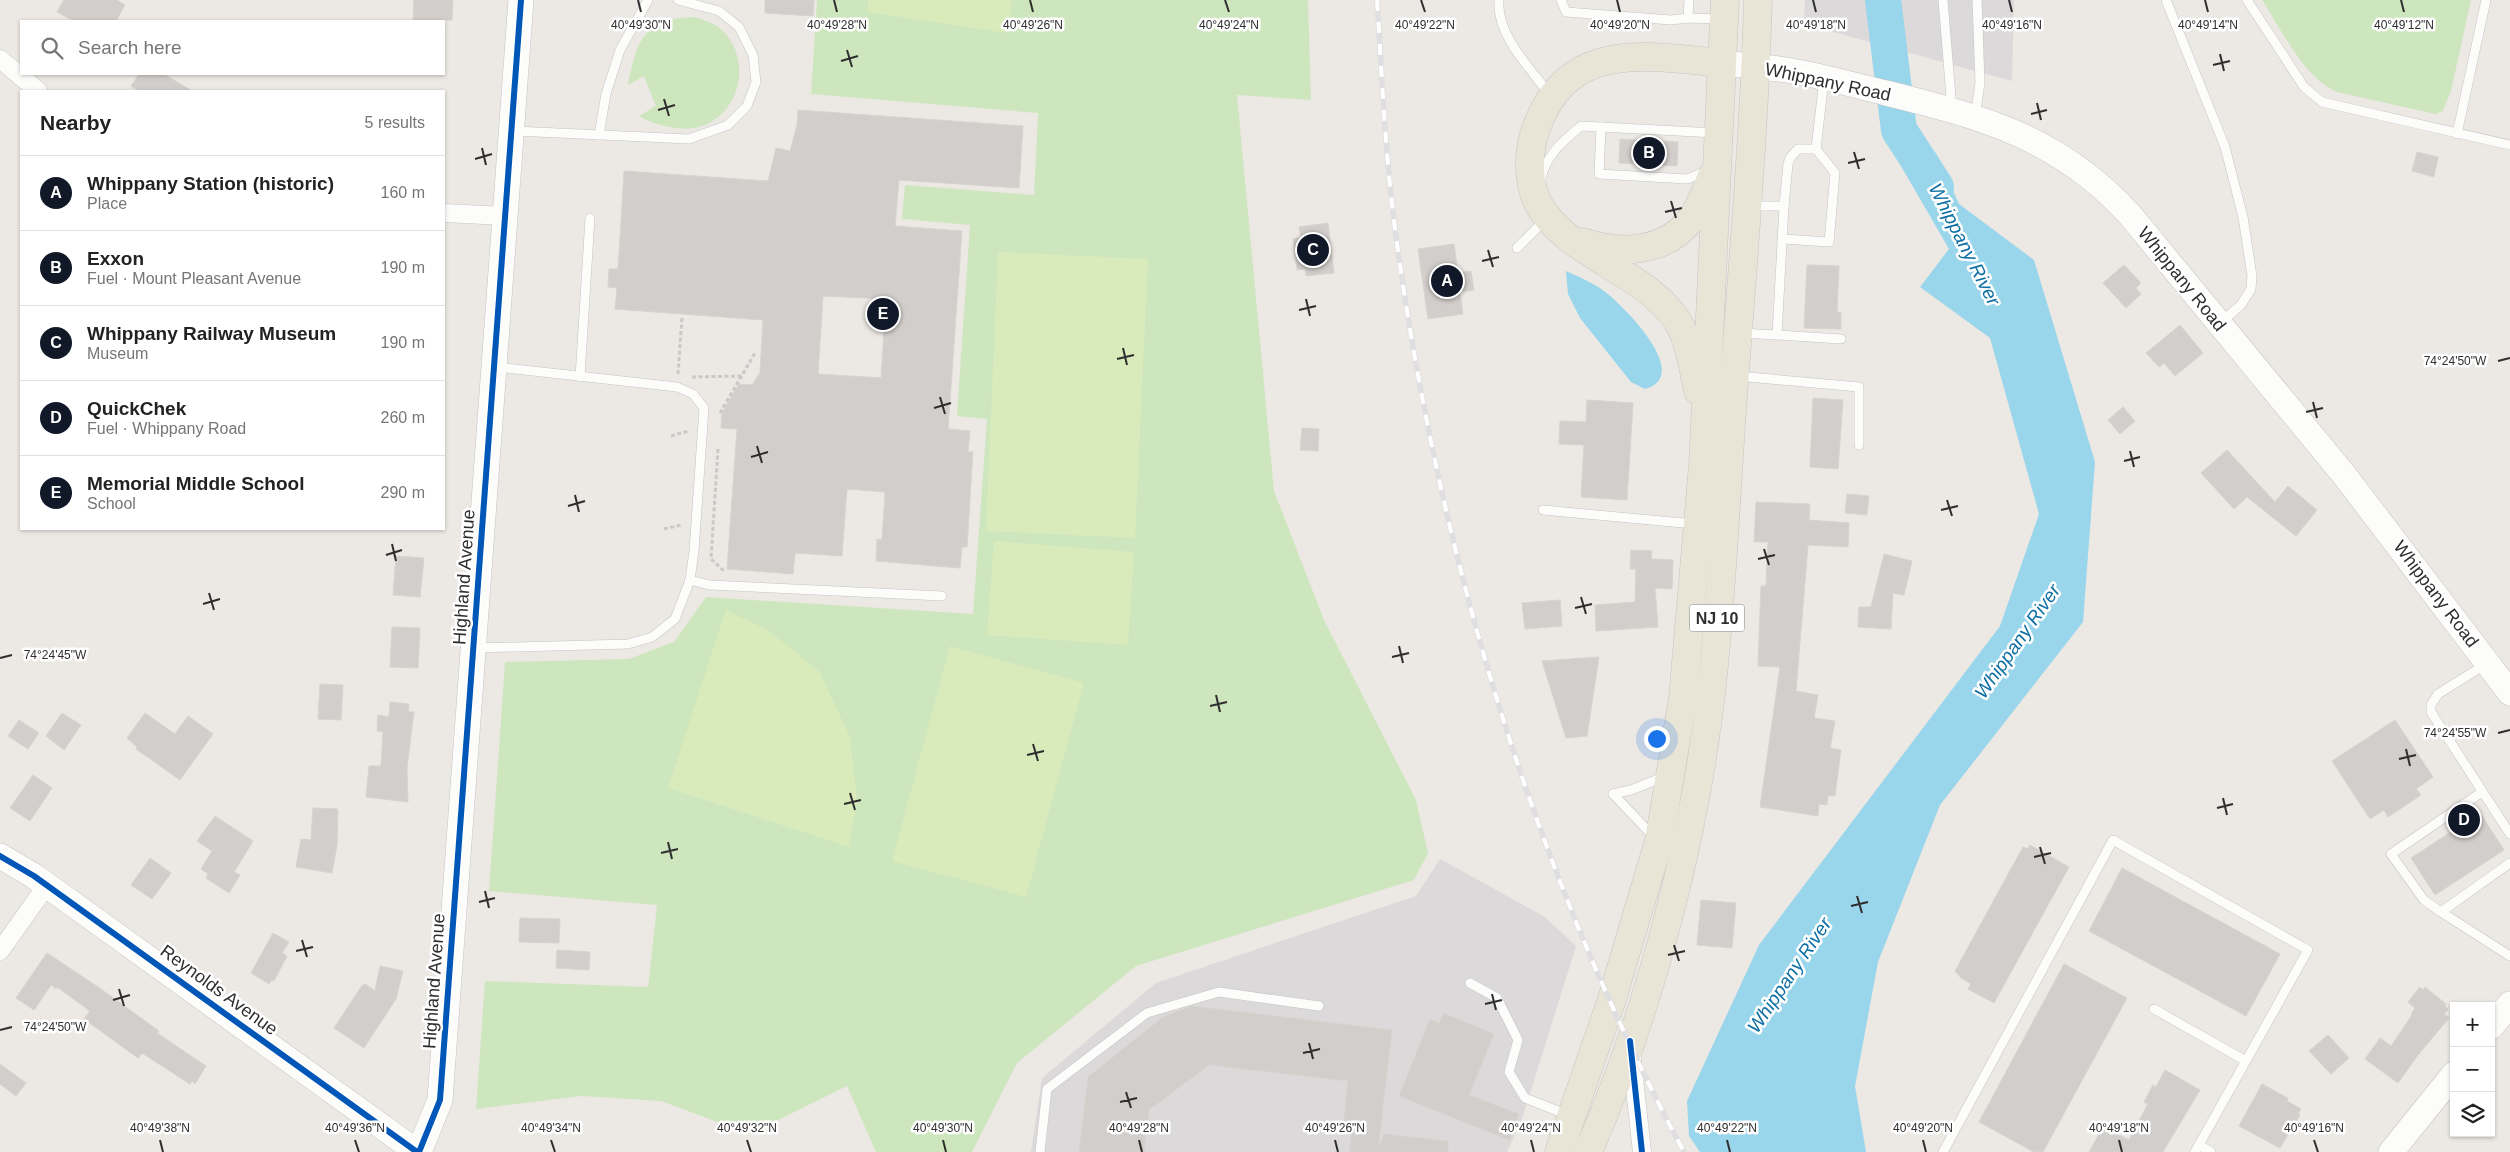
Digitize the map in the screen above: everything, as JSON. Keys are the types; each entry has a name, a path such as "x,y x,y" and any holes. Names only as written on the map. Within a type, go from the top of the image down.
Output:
{"main road":[{"name":"NJ 10","path":"1588,1152 1645,997 1686,842 1702,759 1713,676 1738,333 1758,0"},
{"name":"NJ 10","path":"1559,1152 1611,1002 1659,841 1683,698 1703,464 1725,10"},
{"path":"1703,464 1699,396 1688,347 1678,322 1660,301 1571,238 1543,209 1530,168 1532,140 1541,114 1566,80 1576,72 1602,60 1616,58 1721,63"},
{"path":"1571,238 1602,248 1634,249 1661,243 1673,236 1693,217 1717,166"}],"street":[{"name":"Highland Avenue","path":"418,1152 440,1100 521,0"},
{"path":"0,59 37,90"},
{"name":"Whippany Road","path":"1721,63 1786,70 1920,101 1963,113 2008,128 2046,146 2082,169 2130,215 2345,476 2510,693"},
{"path":"445,213 505,216"},
{"name":"Reynolds Avenue","path":"0,856 47,885 418,1152"},
{"path":"0,951 47,885"},
{"path":"2495,1022 2510,1004"},
{"path":"1630,1042 1642,1152"},
{"path":"2391,1152 2450,1079"}],"lane":[{"path":"599,135 606,94 620,50 648,0"},
{"path":"511,131 688,140 728,125 747,106 756,82 753,55 740,27 720,12 691,1 678,0"},
{"path":"1499,0 1502,23 1511,40 1552,97"},
{"path":"1561,0 1566,12 1671,20 1725,10"},
{"path":"1688,18 1689,0"},
{"path":"1943,0 1963,113"},
{"path":"1963,113 1980,83 1976,0"},
{"path":"2166,0 2225,146 2244,227 2252,276 2251,289 2241,305 2219,324"},
{"path":"2247,0 2304,87 2317,99 2376,116 2510,145"},
{"path":"2457,134 2486,0"},
{"path":"1784,238 1829,242 1835,173 1816,149 1829,79"},
{"path":"1518,248 1543,209 1542,173 1549,158 1581,126 1718,133"},
{"path":"1601,127 1599,174 1687,179 1717,166"},
{"path":"1777,335 1784,238 1784,206 1790,158 1798,149 1816,149"},
{"path":"1746,206 1784,206"},
{"path":"580,376 590,218"},
{"path":"1738,333 1841,339"},
{"path":"473,648 628,644 652,637 675,619 690,580 704,408 692,394 677,387 494,367"},
{"path":"1734,375 1860,387 1859,446"},
{"path":"1543,510 1698,524"},
{"path":"690,580 709,586 942,596"},
{"path":"2488,663 2438,694 2431,705 2433,716 2510,834"},
{"path":"1659,841 1612,794 1638,788 1670,774"},
{"path":"2482,792 2391,854 2424,900 2510,956"},
{"path":"1944,1152 2114,840 2308,950 2197,1149 2211,1152"},
{"path":"2441,912 2510,863"},
{"path":"1470,983 1497,998 1518,1040 1509,1072 1525,1098 1572,1117"},
{"path":"1040,1152 1047,1089 1147,1013 1219,992 1319,1006"},
{"path":"2154,1009 2246,1061"}],"path":[{"path":"678,377 682,317"},
{"path":"720,418 720,412 755,353"},
{"path":"671,436 691,430"},
{"path":"718,448 711,559 724,571 733,572"},
{"path":"664,530 684,524"}],"shaded area":[{"path":"1805,0 2014,0 2012,81 1804,24"},
{"path":"1440,859 1545,917 1576,946 1522,1119 1507,1152 1031,1152 1042,1078 1156,983 1416,896"}],"green space":[{"path":"817,0 1308,0 1311,100 1237,95 1274,491 1324,620 1416,800 1428,853 1414,880 1136,966 1017,1063 972,1152 876,1152 847,1086 750,1134 661,1101 581,1096 476,1109 485,981 648,987 657,905 489,891 505,662 629,659 674,642 706,597 973,614 987,419 957,416 970,225 902,219 905,185 1034,195 1038,113 811,94"},
{"path":"868,0 1012,0 1007,33 867,12"},
{"path":"2262,0 2471,0 2451,91 2443,111 2435,114 2337,92 2325,86 2304,65"},
{"path":"695,17 717,26 728,37 735,50 739,65 739,80 735,95 727,108 716,118 695,128 669,127 639,116 656,106 644,76 628,85 631,69 640,44 646,34 664,22 678,18"},
{"path":"998,252 1148,259 1135,538 986,531"},
{"path":"994,541 1134,552 1128,645 987,635"},
{"path":"726,610 769,631 819,671 850,737 857,798 849,847 668,788"},
{"path":"950,646 1084,683 1026,897 892,861"}],"water":[{"path":"1886,140 1936,153 1959,204 2034,260 2095,462 2083,622 1940,805 1878,962 1855,1086 1866,1152 1700,1152 1689,1136 1687,1101 1759,945 2000,626 2039,514 1990,338 1920,287 1949,249"},
{"path":"1566,271 1604,291 1638,325 1650,340 1659,356 1662,370 1658,382 1645,389 1631,382 1580,318 1568,294"}],"building":[{"path":"64,0 117,0 125,5 117,20 72,20 57,12"},
{"path":"414,0 453,0 452,20 413,20"},
{"path":"765,0 814,0 813,16 765,13"},
{"path":"138,75 166,75 190,90 138,90 131,86"},
{"path":"798,110 1023,126 1019,188 899,180 895,226 962,231 948,429 970,431 968,452 973,452 967,547 962,547 960,568 876,561 877,539 882,540 885,492 847,489 842,556 795,553 793,574 727,569 737,429 721,428 722,413 739,384 752,385 760,373 763,320 615,309 617,288 608,287 609,269 618,269 624,171 768,181 776,148 790,151 797,125","holes":["823,296 886,299 881,378 818,374"]},
{"path":"1620,139 1678,142 1677,166 1619,163"},
{"path":"2417,152 2438,157 2434,177 2412,171"},
{"path":"1328,223 1334,273 1306,276 1305,269 1297,270 1293,239 1301,237 1299,227"},
{"path":"1454,244 1458,273 1471,271 1474,290 1460,292 1463,314 1428,319 1418,249"},
{"path":"1807,265 1839,266 1837,312 1841,312 1841,329 1804,328"},
{"path":"2124,265 2141,283 2136,288 2141,294 2126,308 2103,283"},
{"path":"2180,325 2203,353 2175,376 2164,363 2159,367 2146,353"},
{"path":"1813,398 1843,400 1838,469 1810,467"},
{"path":"1587,400 1633,403 1627,500 1581,497 1584,445 1559,444 1560,421 1586,422"},
{"path":"2123,407 2135,421 2120,434 2108,420"},
{"path":"1302,428 1319,429 1318,451 1300,450"},
{"path":"2227,450 2275,502 2288,486 2317,510 2296,536 2247,497 2234,509 2201,473"},
{"path":"1847,494 1869,496 1867,515 1845,513"},
{"path":"1756,502 1810,504 1809,520 1849,523 1848,547 1808,545 1796,691 1818,695 1814,718 1835,721 1830,748 1841,750 1835,796 1828,795 1827,805 1819,804 1818,816 1760,807 1780,667 1758,666 1761,586 1766,586 1768,542 1754,542"},
{"path":"1631,550 1652,551 1651,559 1673,560 1672,589 1655,588 1658,627 1596,631 1595,605 1635,602 1636,569 1630,569"},
{"path":"1884,554 1912,561 1904,595 1893,593 1891,629 1858,627 1859,607 1871,607"},
{"path":"396,556 424,558 420,597 393,595"},
{"path":"1560,600 1562,626 1525,629 1522,603"},
{"path":"392,627 420,628 418,668 390,667"},
{"path":"1599,657 1587,736 1566,738 1542,661"},
{"path":"320,684 343,685 341,720 318,719"},
{"path":"390,702 409,704 408,712 414,712 407,768 408,802 366,797 369,766 381,766 383,732 377,731 378,715 389,717"},
{"path":"62,713 81,725 64,750 46,736"},
{"path":"145,713 175,734 188,716 213,734 180,780 136,749 137,747 127,738"},
{"path":"19,720 39,733 28,749 8,736"},
{"path":"2395,720 2433,777 2416,789 2421,795 2388,817 2384,810 2370,819 2332,761"},
{"path":"33,775 52,788 30,821 10,808"},
{"path":"313,808 338,809 337,845 332,873 296,867 301,839 311,840"},
{"path":"2480,813 2504,850 2435,895 2411,858"},
{"path":"215,816 253,841 234,872 240,875 229,893 206,878 208,874 201,869 212,851 197,841"},
{"path":"2030,845 2069,867 1994,1003 1968,989 1971,984 1961,978 1955,971 2023,847 2028,849"},
{"path":"150,858 171,873 152,899 131,885"},
{"path":"2122,868 2280,954 2246,1016 2089,931"},
{"path":"1701,900 1736,903 1732,948 1697,945"},
{"path":"520,918 560,919 559,943 519,942"},
{"path":"273,933 289,942 282,953 287,956 274,981 272,980 269,984 251,973"},
{"path":"557,950 590,952 589,970 556,968"},
{"path":"47,953 101,989 159,1031 157,1033 206,1066 195,1084 192,1081 190,1084 142,1053 138,1058 84,1019 90,1011 57,987 56,989 51,985 34,1010 16,998"},
{"path":"2064,964 2127,998 2043,1152 2034,1152 1979,1122"},
{"path":"380,966 403,971 396,999 364,1048 334,1028 361,987 365,984 375,991"},
{"path":"2420,987 2423,990 2425,987 2446,1004 2445,1006 2448,1009 2444,1014 2449,1018 2418,1055 2398,1083 2365,1059 2380,1038 2391,1046 2412,1015 2415,1008 2408,1002"},
{"path":"1192,1006 1392,1030 1378,1149 1384,1134 1448,1141 1448,1152 1349,1152 1352,1129 1343,1127 1348,1081 1209,1065 1149,1110 1144,1152 1079,1152 1088,1077 1163,1017"},
{"path":"1443,1013 1494,1034 1469,1095 1519,1114 1509,1140 1399,1096 1430,1019 1439,1023"},
{"path":"2328,1035 2349,1058 2331,1074 2309,1051"},
{"path":"0,1064 26,1083 16,1096 0,1084"},
{"path":"2165,1070 2200,1090 2163,1152 2089,1152 2103,1127 2129,1140 2148,1104 2144,1102 2153,1085 2156,1087"},
{"path":"2262,1084 2288,1098 2287,1101 2301,1109 2298,1114 2300,1115 2280,1148 2239,1126"}],"waterway":[{"name":"Whippany River","path":"1883,0 1899,130 1936,187"}],"railway":[{"path":"1377,0 1386,143 1395,229 1413,348 1436,468 1465,586 1498,704 1537,819 1581,933 1630,1044 1684,1152"}],"cycle path":[{"path":"419,1152 440,1100 521,0"},
{"path":"0,856 34,876 417,1152"},
{"path":"1630,1041 1642,1152"}],"place":[{"name":"Exxon","path":"1649,153"},
{"name":"Whippany Railway Museum","path":"1313,250"},
{"name":"Whippany Station (historic)","path":"1447,281"},
{"name":"Memorial Middle School","path":"883,314"},
{"name":"QuickChek","path":"2464,820"}]}
